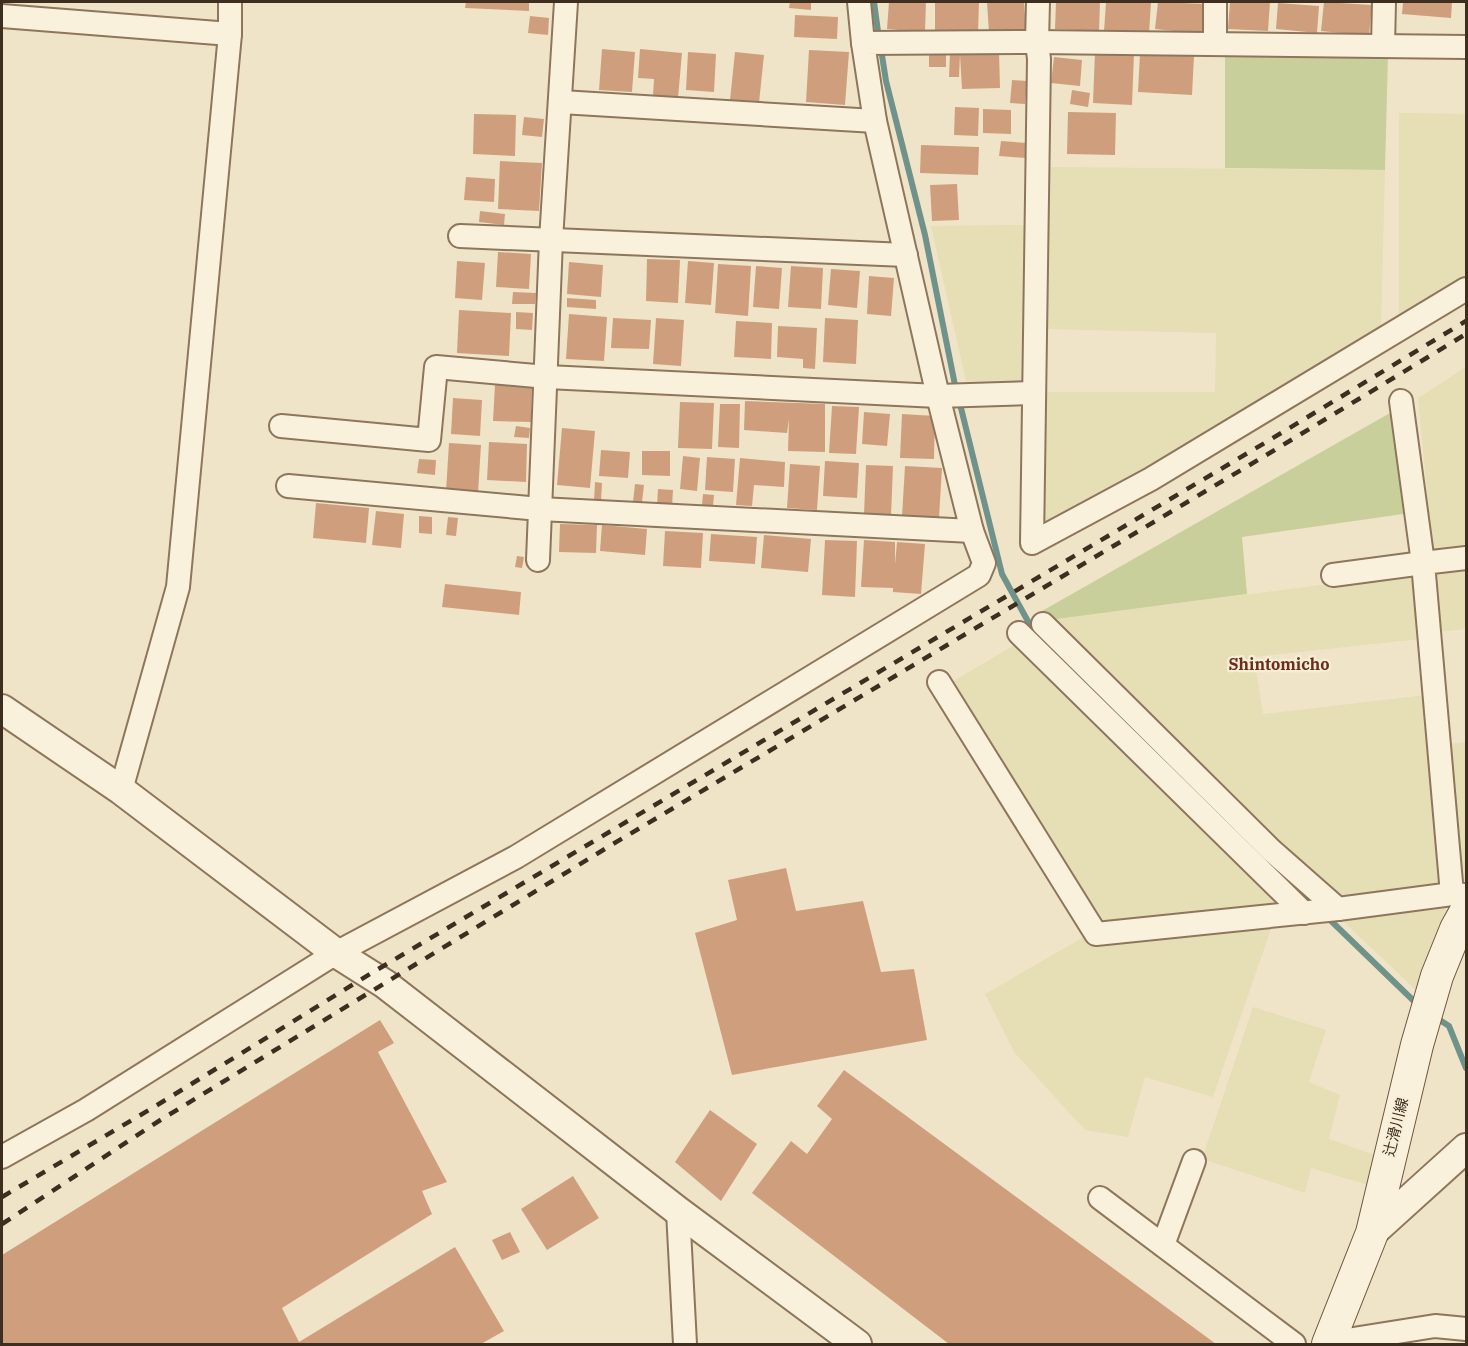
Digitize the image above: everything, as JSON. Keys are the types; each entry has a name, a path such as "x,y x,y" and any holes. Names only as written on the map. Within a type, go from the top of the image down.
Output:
{"main road":[{"name":"辻滑川線","path":"1328,1344 1372,1233 1417,1045 1437,975 1456,929 1462,900"}],"street":[{"path":"121,790 178,587 230,34 230,2"},
{"path":"538,560 551,240 566,2"},
{"path":"2,1157 86,1110 336,953 516,857 979,575 984,563 972,531 938,396 875,121 859,2"},
{"path":"1038,2 1032,543 1151,479 1467,288"},
{"path":"1215,2 1215,44"},
{"path":"1383,46 1384,2"},
{"path":"2,16 230,34"},
{"path":"863,43 1037,42 1467,47"},
{"path":"561,102 875,121"},
{"path":"460,236 906,255"},
{"path":"281,426 429,440 436,367 547,376 938,396 1034,393"},
{"path":"939,682 1096,934 1338,909 1462,900 1423,563 1401,401"},
{"path":"288,486 540,509 972,531"},
{"path":"1333,574 1467,558"},
{"path":"1043,624 1271,850 1338,909"},
{"path":"1019,633 1304,913"},
{"path":"2,709 121,790 336,953 385,984 678,1210 857,1344"},
{"path":"1372,1233 1467,1148"},
{"path":"1163,1245 1194,1161"},
{"path":"1100,1198 1294,1344"},
{"path":"678,1210 685,1344"},
{"path":"1328,1344 1435,1326 1467,1329"}],"shaded area":[{"path":"1399,113 1466,114 1466,281 1399,322"},
{"path":"1047,167 1385,170 1381,332 1232,422 1045,527 1042,392 1215,392 1216,333 1043,329"},
{"path":"1029,225 1027,374 1017,384 966,381 931,226"},
{"path":"1466,367 1466,552 1433,556 1418,398"},
{"path":"1466,569 1466,629 1438,632 1432,573"},
{"path":"1415,573 1420,639 1254,657 1263,714 1426,695 1444,889 1341,902 1049,620"},
{"path":"1018,643 1290,908 1098,927 950,683"},
{"path":"1466,742 1466,887 1459,886 1448,744"},
{"path":"1453,907 1432,946 1416,990 1342,920"},
{"path":"1272,926 1213,1097 1145,1077 1128,1137 1085,1130 1014,1052 985,994 1082,938"},
{"path":"1253,1007 1326,1030 1309,1082 1340,1095 1329,1139 1380,1157 1371,1186 1311,1168 1305,1193 1202,1159"}],"green space":[{"path":"1225,55 1388,55 1385,170 1225,168"},
{"path":"1397,409 1410,513 1242,537 1247,594 1049,620 1042,611"}],"building":[{"path":"466,2 529,2 529,11 465,8"},
{"path":"790,2 811,2 811,10 789,8"},
{"path":"889,2 926,2 925,32 887,29"},
{"path":"935,2 979,2 978,33 935,32"},
{"path":"987,2 1024,2 1026,30 989,33"},
{"path":"1056,2 1100,2 1099,31 1055,29"},
{"path":"1106,2 1151,2 1149,34 1104,31"},
{"path":"1158,2 1206,4 1202,34 1155,29"},
{"path":"1230,2 1270,2 1268,31 1228,29"},
{"path":"1324,2 1372,5 1369,36 1321,31"},
{"path":"1403,2 1452,2 1451,18 1402,14"},
{"path":"1278,3 1319,6 1317,33 1276,29"},
{"path":"795,15 838,17 837,39 794,37"},
{"path":"530,16 549,18 548,35 528,33"},
{"path":"602,49 635,52 632,92 599,90"},
{"path":"640,49 682,53 678,98 653,96 654,79 638,78"},
{"path":"809,50 849,52 845,105 806,102"},
{"path":"999,51 1000,88 962,89 960,55 959,77 949,77 950,52"},
{"path":"688,52 716,54 714,92 686,90"},
{"path":"735,52 764,55 759,103 730,100"},
{"path":"1095,52 1134,54 1132,105 1093,103"},
{"path":"929,53 946,54 946,67 929,67"},
{"path":"1140,53 1194,56 1192,95 1138,92"},
{"path":"1054,57 1082,60 1080,86 1051,83"},
{"path":"1012,80 1027,81 1025,104 1010,103"},
{"path":"1072,90 1090,93 1088,107 1070,104"},
{"path":"955,107 979,108 978,136 954,135"},
{"path":"983,109 1011,110 1011,134 983,133"},
{"path":"1068,112 1116,113 1115,155 1067,154"},
{"path":"474,114 516,115 515,156 473,154"},
{"path":"524,117 544,119 542,137 522,135"},
{"path":"1001,141 1027,143 1026,158 999,156"},
{"path":"921,145 979,147 978,175 920,173"},
{"path":"500,161 542,163 539,211 498,209"},
{"path":"466,177 495,179 494,202 464,200"},
{"path":"957,184 959,220 932,221 930,185"},
{"path":"480,211 505,214 504,225 479,222"},
{"path":"498,252 531,254 529,289 496,287"},
{"path":"647,259 680,260 678,303 646,301"},
{"path":"457,261 485,263 482,300 455,298"},
{"path":"688,261 714,263 711,305 685,303"},
{"path":"569,262 603,265 601,297 567,294"},
{"path":"718,264 751,266 748,316 715,313"},
{"path":"756,266 782,268 779,309 753,307"},
{"path":"791,266 823,268 821,309 788,307"},
{"path":"831,269 860,271 857,308 828,305"},
{"path":"869,276 894,278 891,316 867,314"},
{"path":"513,292 536,293 535,304 512,304"},
{"path":"567,298 596,300 596,309 567,307"},
{"path":"459,310 511,313 509,356 457,353"},
{"path":"516,312 533,313 532,330 516,329"},
{"path":"569,314 607,317 604,361 566,359"},
{"path":"613,318 651,320 649,349 611,348"},
{"path":"656,318 684,320 681,366 653,364"},
{"path":"825,318 858,320 856,364 823,362"},
{"path":"736,321 772,323 771,359 734,357"},
{"path":"778,326 817,328 815,369 803,368 803,359 777,357"},
{"path":"495,384 532,386 531,422 493,421"},
{"path":"453,398 482,400 480,436 451,434"},
{"path":"745,401 825,404 825,452 788,451 789,419 787,433 744,430"},
{"path":"680,402 714,403 712,449 678,448"},
{"path":"720,404 740,404 739,448 718,447"},
{"path":"832,406 859,407 856,454 829,453"},
{"path":"864,412 890,414 887,446 862,444"},
{"path":"902,414 935,416 934,459 900,458"},
{"path":"516,426 530,428 529,438 514,437"},
{"path":"562,428 595,431 590,488 557,485"},
{"path":"489,442 527,444 526,482 487,480"},
{"path":"449,443 481,445 478,493 446,491"},
{"path":"601,450 630,452 628,478 599,476"},
{"path":"642,451 670,451 670,476 642,475"},
{"path":"683,456 700,458 697,491 680,489"},
{"path":"707,457 735,459 733,492 705,490"},
{"path":"740,458 785,462 784,487 754,485 752,506 736,505"},
{"path":"419,459 436,460 435,475 417,473"},
{"path":"825,461 859,463 857,498 823,496"},
{"path":"790,464 820,466 817,510 787,508"},
{"path":"866,465 893,466 891,516 864,514"},
{"path":"905,466 942,468 939,518 902,516"},
{"path":"595,482 602,483 601,501 594,501"},
{"path":"635,484 644,485 642,502 633,502"},
{"path":"658,489 673,490 672,507 657,506"},
{"path":"703,494 714,495 713,506 702,505"},
{"path":"316,503 369,508 366,543 313,538"},
{"path":"376,511 404,514 401,548 372,545"},
{"path":"419,516 432,517 432,534 419,533"},
{"path":"448,517 458,518 456,536 446,535"},
{"path":"560,524 597,525 596,553 559,552"},
{"path":"602,525 647,529 645,555 600,551"},
{"path":"665,531 703,533 701,568 663,566"},
{"path":"711,534 757,537 755,564 709,561"},
{"path":"764,535 811,539 808,572 761,568"},
{"path":"825,540 857,541 855,597 822,595"},
{"path":"864,540 895,542 895,564 897,542 925,544 921,594 893,592 893,588 861,587"},
{"path":"517,556 524,557 522,568 515,567"},
{"path":"445,584 521,592 519,615 442,607"},
{"path":"786,868 796,911 863,901 881,972 914,969 927,1040 732,1075 695,933 737,920 728,880"},
{"path":"380,1020 394,1043 378,1052 447,1182 422,1191 432,1214 282,1308 299,1342 455,1247 504,1331 481,1344 2,1344 2,1255"},
{"path":"844,1070 1216,1344 949,1344 752,1193 791,1141 807,1154 832,1119 817,1106"},
{"path":"710,1110 757,1144 721,1201 675,1162"},
{"path":"573,1176 599,1218 547,1250 521,1209"},
{"path":"510,1232 520,1252 502,1260 492,1240"}],"waterway":[{"path":"874,2 879,39"},
{"path":"881,49 886,81 925,235 956,390"},
{"path":"959,400 1002,574 1030,625 1037,632"},
{"path":"1293,883 1315,906"},
{"path":"1327,917 1419,1006"},
{"path":"1435,1017 1449,1026 1466,1068"}],"railway":[{"path":"2,1197 154,1107 370,974 1466,321"},
{"path":"2,1224 162,1119 613,844 1466,334"}],"district":[{"name":"Shintomicho","path":"1279,664"}]}
